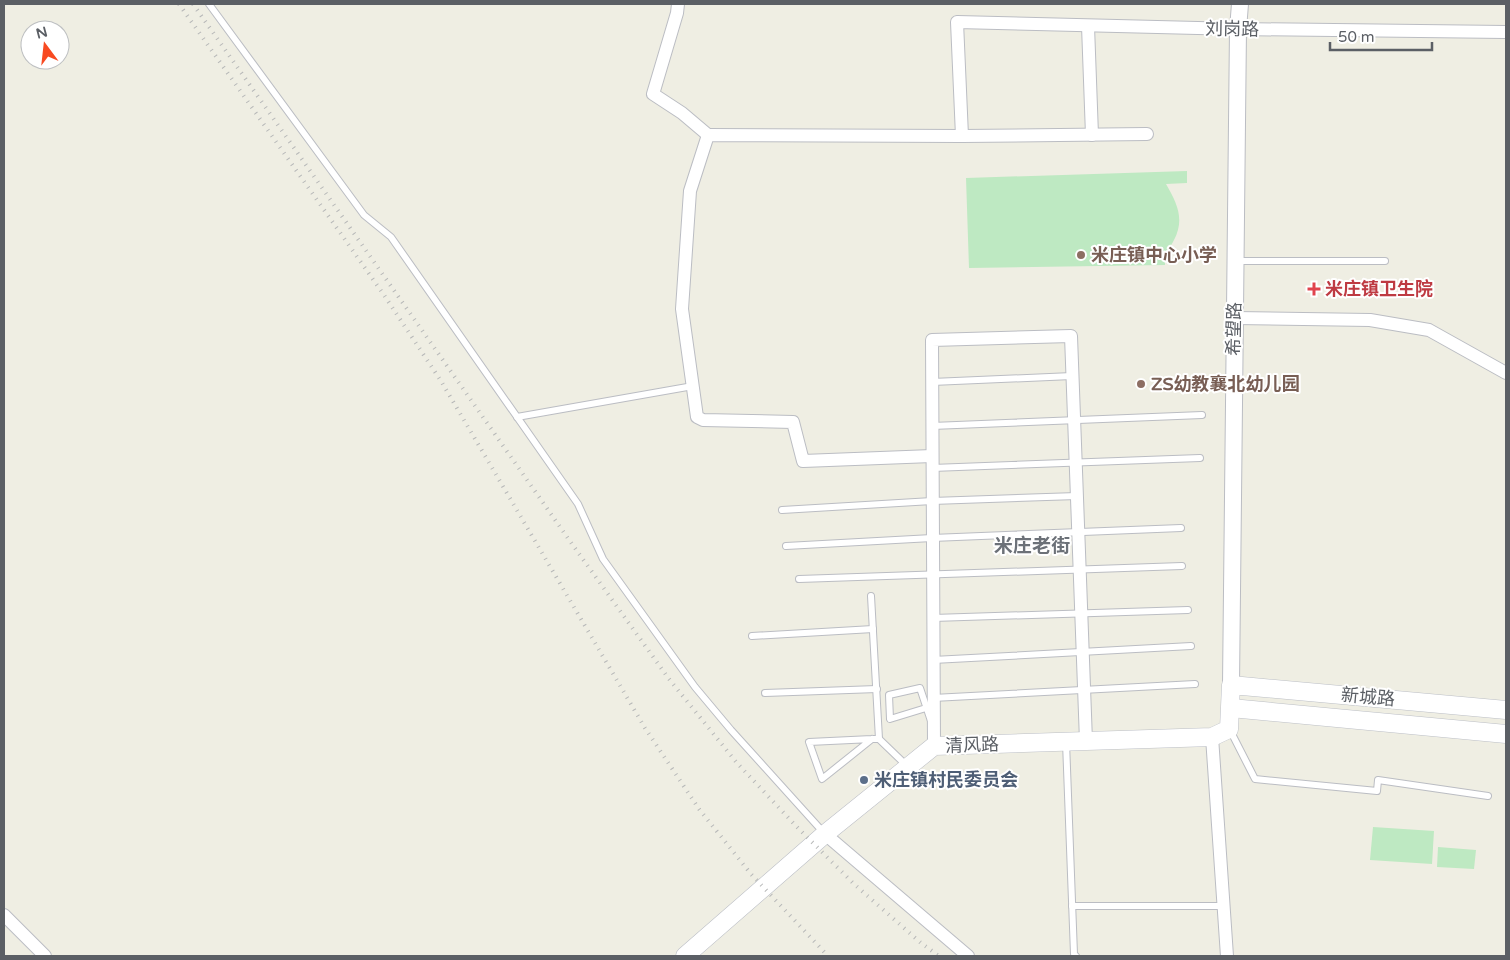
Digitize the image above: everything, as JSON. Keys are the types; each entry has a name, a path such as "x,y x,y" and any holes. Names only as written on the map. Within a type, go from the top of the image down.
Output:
{"main road":[{"path":"1229,729 1231,685"},
{"name":"新城路","path":"1231,685 1506,710"},
{"name":"新城路","path":"1231,708 1506,734"},
{"name":"清风路","path":"685,956 825,834 908,767 934,738 1066,741 1212,737 1229,729"}],"street":[{"path":"678,4 654,94 682,113 708,135 962,136 1147,134"},
{"name":"希望路","path":"1231,685 1238,29 1240,4"},
{"name":"刘岗路","path":"962,136 957,22 1238,29 1506,32"},
{"path":"1088,26 1092,135"},
{"path":"708,135 690,191 682,309 697,417 703,420 792,422 803,461 932,462"},
{"path":"1235,318 1370,320 1430,330 1506,373"},
{"path":"934,738 930,703 933,660 932,340 1071,336 1086,740"},
{"path":"1212,737 1227,956"},
{"path":"825,834 968,956"},
{"path":"4,915 45,956"}],"lane":[{"path":"209,4 364,215 391,237 578,504 602,559 695,688 825,834"},
{"path":"1235,261 1385,261"},
{"path":"932,382 1072,376"},
{"path":"517,417 693,386"},
{"path":"932,426 1202,415"},
{"path":"932,462 1076,462 1200,458"},
{"path":"782,510 932,501 1077,496"},
{"path":"786,546 1181,528"},
{"path":"799,579 933,576 1182,566"},
{"path":"871,596 877,689 875,739"},
{"path":"933,618 1188,610"},
{"path":"752,636 873,629"},
{"path":"933,660 1191,646"},
{"path":"930,703 920,688 889,695 890,719 930,703 1084,690 1195,684"},
{"path":"765,694 877,689"},
{"path":"1229,729 1255,780 1377,791 1378,780 1488,796"},
{"path":"875,739 822,779 809,742 875,739 908,767"},
{"path":"1066,741 1074,954 1076,956"},
{"path":"1072,906 1224,906"}],"green space":[{"path":"1187,171 1187,183 1166,184 1178,211 1179,225 1174,240 1166,254 1165,265 969,268 966,178"},
{"path":"1373,827 1434,831 1432,864 1370,860"},
{"path":"1438,847 1476,850 1474,869 1437,867"}],"railway":[{"path":"179,4 384,295 441,381 645,728 699,809 751,874 828,956"},
{"path":"193,4 669,679 737,763 797,827 854,884 921,943 939,956"}],"place":[{"name":"米庄镇中心小学","path":"1081,255"},
{"name":"米庄镇卫生院","path":"1314,289"},
{"name":"ZS幼教襄北幼儿园","path":"1141,384"},
{"name":"米庄镇村民委员会","path":"864,780"}],"district":[{"name":"米庄老街","path":"1032,545"}]}
